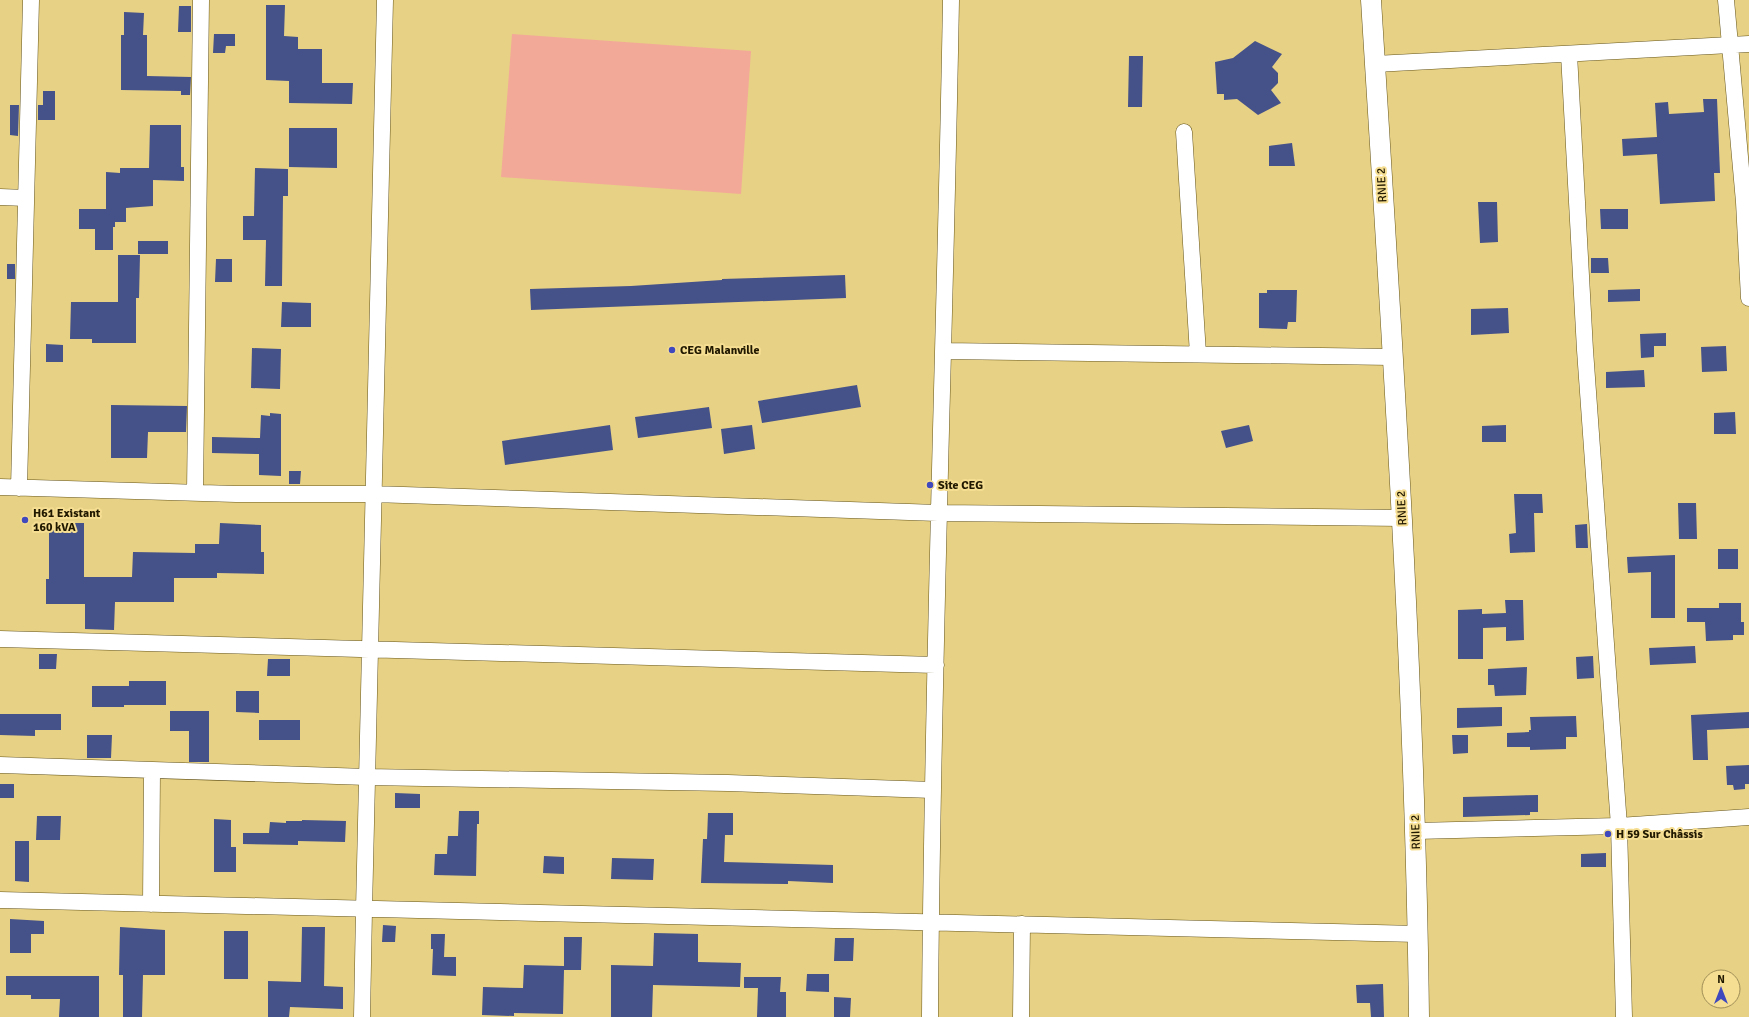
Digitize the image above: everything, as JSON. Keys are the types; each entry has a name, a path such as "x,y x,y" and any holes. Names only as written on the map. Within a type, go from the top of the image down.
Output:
{"main road":[{"name":"RNIE 2","path":"1371,0 1403,518 1416,831 1419,1017"}],"street":[{"path":"19,488 31,0"},
{"path":"195,492 201,0"},
{"path":"362,1017 385,0"},
{"path":"930,1017 938,512 944,351 951,0"},
{"path":"1726,0 1744,202 1749,298"},
{"path":"1375,64 1749,44"},
{"path":"1569,54 1585,350 1620,826 1624,1017"},
{"path":"1184,132 1198,354"},
{"path":"0,197 26,198"},
{"path":"944,351 1392,357"},
{"path":"0,487 195,492 374,494 938,512 1403,518"},
{"path":"0,639 936,665"},
{"path":"0,765 367,777 728,783 933,790"},
{"path":"151,904 152,771"},
{"path":"1416,831 1620,826 1749,817"},
{"path":"0,900 364,910 1418,934"},
{"path":"1021,1017 1022,924"}],"shaded area":[{"path":"512,34 751,51 741,194 501,177"}],"building":[{"path":"266,5 285,5 284,36 298,37 298,49 322,49 322,83 353,83 352,104 289,103 289,81 266,80"},
{"path":"179,6 191,6 191,32 178,32"},
{"path":"124,12 144,13 143,35 147,35 147,76 191,77 190,95 181,95 181,91 121,90 121,35 124,35"},
{"path":"214,34 235,34 235,46 226,46 225,53 213,53"},
{"path":"1255,41 1282,54 1272,67 1278,73 1278,83 1271,90 1281,103 1258,115 1237,99 1224,100 1224,94 1217,94 1215,62 1233,58"},
{"path":"1129,56 1143,56 1142,107 1128,107"},
{"path":"43,91 55,91 55,120 38,120 38,105 43,105"},
{"path":"1703,99 1717,99 1720,173 1714,173 1715,201 1660,204 1657,154 1623,156 1622,139 1657,137 1655,103 1668,102 1669,114 1704,112"},
{"path":"10,105 19,105 18,136 10,135"},
{"path":"150,125 181,125 181,167 184,167 184,181 153,180 153,206 126,208 126,222 115,222 115,227 113,227 113,250 95,250 95,229 79,229 79,209 106,209 106,172 120,173 120,168 149,168"},
{"path":"289,128 337,128 337,168 289,167"},
{"path":"1292,143 1295,166 1269,166 1269,146"},
{"path":"255,168 288,169 288,196 283,196 282,286 265,286 266,240 243,240 243,216 254,216"},
{"path":"1478,202 1497,202 1498,242 1480,243"},
{"path":"1600,209 1628,209 1628,229 1601,229"},
{"path":"138,241 168,241 168,254 138,254"},
{"path":"118,255 140,255 139,298 136,298 136,343 92,343 92,339 70,339 71,302 118,302"},
{"path":"1591,258 1608,258 1609,273 1591,273"},
{"path":"216,259 232,259 232,282 215,282"},
{"path":"7,264 15,264 15,279 7,279"},
{"path":"845,275 846,298 531,310 530,289 631,286 722,279"},
{"path":"1640,289 1640,301 1608,302 1608,290"},
{"path":"1267,290 1297,290 1296,322 1288,322 1287,329 1259,328 1259,293 1267,293"},
{"path":"282,302 311,303 311,327 281,327"},
{"path":"1508,308 1509,333 1471,335 1471,309"},
{"path":"1666,333 1666,346 1654,346 1654,357 1641,358 1640,334"},
{"path":"46,344 63,345 63,362 46,362"},
{"path":"1726,346 1727,371 1702,372 1701,347"},
{"path":"252,348 281,349 280,389 251,388"},
{"path":"1644,370 1645,387 1606,388 1606,372"},
{"path":"857,385 861,407 762,423 758,401"},
{"path":"111,405 187,406 186,432 148,432 147,458 111,458"},
{"path":"709,407 712,428 638,438 635,417"},
{"path":"1735,412 1736,434 1714,434 1714,413"},
{"path":"270,413 281,414 281,476 259,475 259,454 212,453 212,437 260,438 261,415 270,416"},
{"path":"610,425 613,450 505,465 502,441"},
{"path":"752,425 755,449 724,454 721,429"},
{"path":"1249,425 1253,441 1226,448 1221,431"},
{"path":"1506,425 1506,442 1482,442 1482,426"},
{"path":"289,471 301,471 300,484 289,484"},
{"path":"1514,494 1542,494 1543,513 1534,513 1535,552 1510,553 1509,534 1516,533"},
{"path":"1678,503 1696,503 1697,539 1679,539"},
{"path":"54,523 84,523 84,577 132,577 133,552 195,553 195,544 219,544 220,523 261,525 261,552 264,552 264,574 217,573 217,578 174,578 174,602 115,602 114,630 85,629 85,604 46,604 46,579 49,579 49,530 54,530"},
{"path":"1587,524 1588,548 1576,548 1575,525"},
{"path":"1718,549 1738,549 1738,569 1718,569"},
{"path":"1675,555 1675,618 1651,618 1651,572 1628,573 1627,557"},
{"path":"1505,600 1523,600 1524,640 1506,641 1506,627 1483,628 1483,659 1458,659 1458,610 1482,609 1482,614 1506,613"},
{"path":"1719,603 1741,603 1741,622 1744,622 1744,635 1733,635 1733,640 1706,641 1705,622 1687,622 1687,608 1719,608"},
{"path":"1695,646 1696,663 1650,665 1649,648"},
{"path":"39,654 57,654 56,669 39,669"},
{"path":"1593,656 1594,678 1577,679 1576,657"},
{"path":"268,659 290,659 290,676 267,676"},
{"path":"1527,667 1526,695 1495,696 1494,685 1488,685 1488,669"},
{"path":"129,681 166,681 166,705 92,707 92,686 129,686"},
{"path":"236,691 259,691 259,713 236,712"},
{"path":"1502,707 1502,726 1457,728 1457,708"},
{"path":"170,711 209,711 209,762 189,762 189,731 170,731"},
{"path":"1749,712 1749,728 1707,730 1708,760 1693,760 1691,715"},
{"path":"0,714 61,714 61,730 35,730 35,736 0,735"},
{"path":"1576,716 1577,737 1566,737 1566,749 1530,750 1530,747 1507,747 1507,733 1529,732 1529,730 1531,730 1530,717"},
{"path":"259,720 300,720 300,740 259,740"},
{"path":"87,735 112,735 111,758 87,758"},
{"path":"1452,735 1468,735 1468,753 1453,754"},
{"path":"1749,765 1749,784 1745,784 1745,789 1734,790 1733,785 1727,785 1726,766"},
{"path":"0,784 14,784 14,798 0,798"},
{"path":"395,793 420,794 420,808 395,808"},
{"path":"1538,795 1538,812 1530,812 1530,815 1463,817 1463,797"},
{"path":"459,811 479,811 479,824 477,824 476,876 434,875 435,854 447,854 448,836 458,836"},
{"path":"708,813 733,813 733,835 725,835 724,862 833,865 833,883 788,881 788,884 701,883 703,839 707,839"},
{"path":"37,816 61,816 60,840 36,840"},
{"path":"214,819 231,820 231,847 236,847 236,872 214,872"},
{"path":"286,821 346,821 345,842 298,841 298,845 243,844 243,833 269,833 270,822 286,823"},
{"path":"15,841 29,841 29,882 15,881"},
{"path":"1606,853 1606,867 1581,867 1581,854"},
{"path":"544,856 564,857 564,874 543,873"},
{"path":"612,858 654,859 653,880 611,879"},
{"path":"10,919 44,921 44,934 31,934 31,953 10,953"},
{"path":"383,925 396,926 395,942 382,942"},
{"path":"120,927 165,930 165,975 143,975 142,1017 123,1017 123,975 119,975"},
{"path":"302,927 325,927 324,986 343,987 343,1009 290,1007 289,1017 268,1017 268,981 301,982"},
{"path":"224,931 248,931 248,979 224,979"},
{"path":"654,933 698,934 698,962 741,963 740,987 653,985 652,1017 611,1017 611,965 653,966"},
{"path":"431,934 445,934 444,957 456,957 456,976 432,975 433,949 431,949"},
{"path":"564,937 582,937 581,970 564,970 563,1014 514,1013 514,1016 482,1015 483,987 523,988 524,965 564,966"},
{"path":"835,938 854,938 853,961 834,961"},
{"path":"807,974 829,974 829,992 806,991"},
{"path":"6,976 99,976 99,1017 59,1017 60,999 31,999 31,995 6,995"},
{"path":"744,977 781,977 780,992 786,992 786,1017 757,1017 758,988 744,988"},
{"path":"1383,984 1384,1017 1371,1017 1370,1003 1357,1003 1356,985"},
{"path":"834,997 851,998 850,1017 834,1017"}],"place":[{"name":"CEG Malanville","path":"672,350"},
{"name":"Site CEG","path":"930,485"},
{"name":"H61 Existant 160 kVA","path":"25,520"},
{"name":"H 59 Sur Châssis","path":"1608,834"}]}
